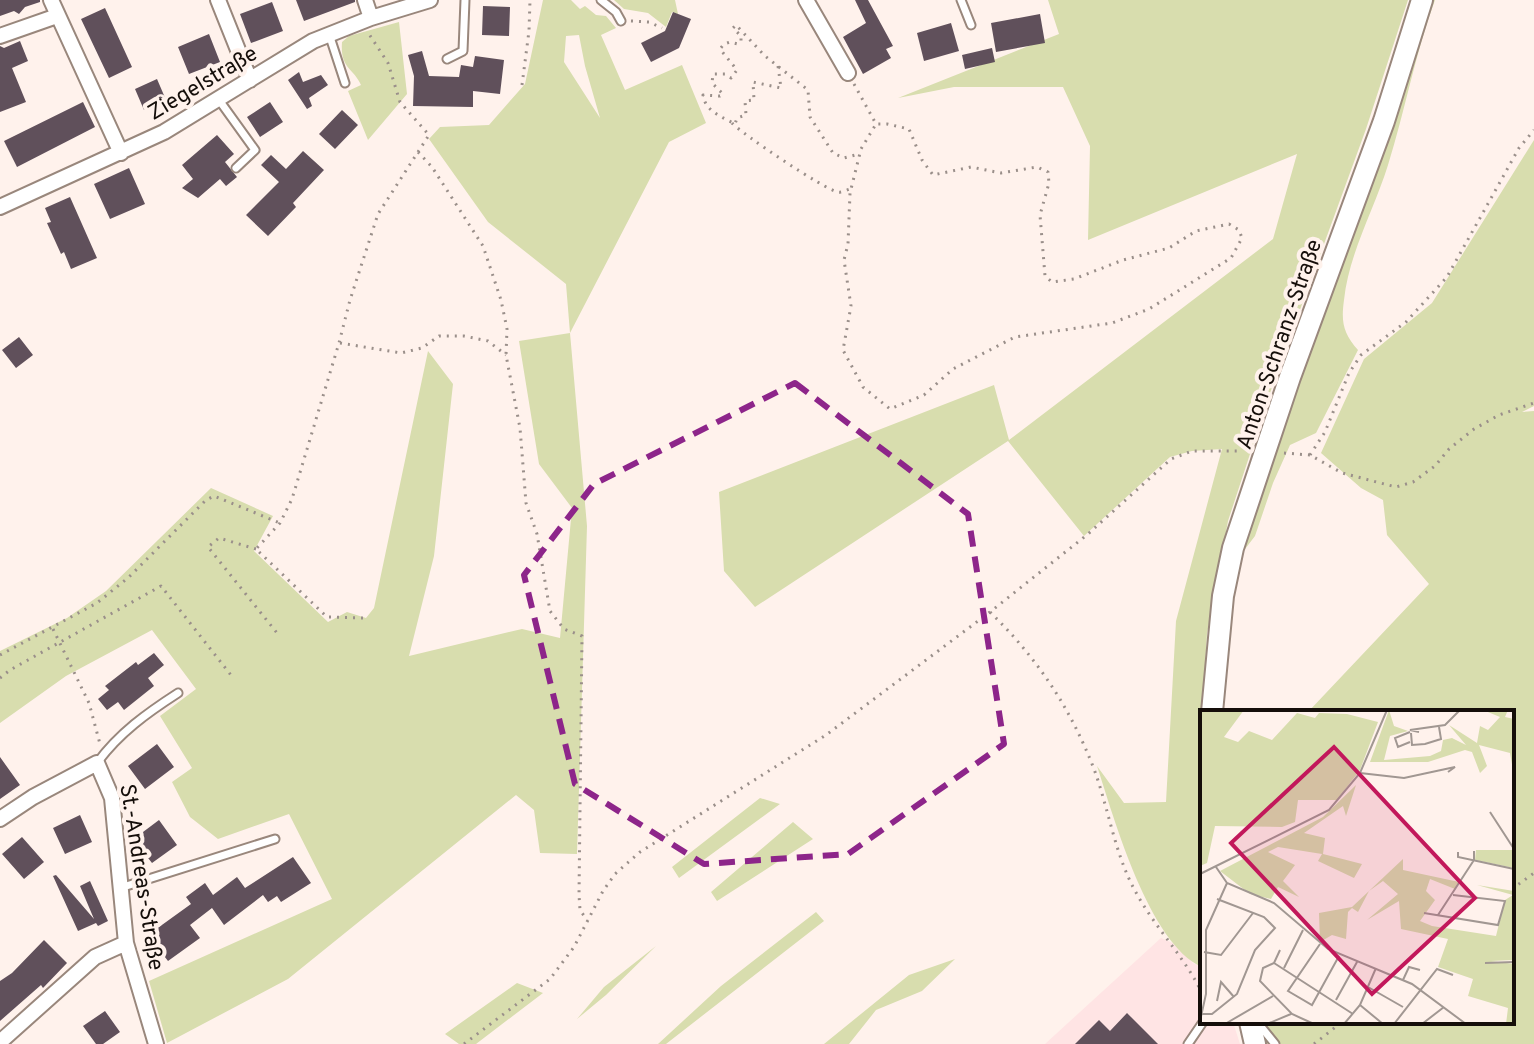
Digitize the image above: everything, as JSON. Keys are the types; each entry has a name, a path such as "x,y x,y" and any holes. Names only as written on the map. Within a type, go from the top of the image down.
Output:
{"main road":[{"name":"Anton-Schranz-Straße","path":"1212,710 1223,596 1233,548 1290,377 1384,121 1422,0"}],"street":[{"path":"51,0 121,153"},
{"path":"218,0 250,80"},
{"path":"365,0 366,20"},
{"name":"Ziegelstraße","path":"0,207 164,132 298,48 366,20 430,0"},
{"path":"806,0 848,73"},
{"path":"0,36 57,16"},
{"path":"0,819 33,797 97,763"},
{"name":"St.-Andreas-Straße","path":"97,763 112,798 117,829 126,943 156,1044"},
{"path":"0,1042 95,957 126,943"}],"lane":[{"path":"447,59 463,51 465,0"},
{"path":"601,0 616,12 621,21"},
{"path":"961,0 971,25"},
{"path":"329,34 345,83"},
{"path":"219,100 255,150 236,168"},
{"path":"97,763 114,741 178,693"},
{"path":"120,888 275,839"},
{"path":"1188,1044 1202,1024"},
{"path":"1252,1030 1262,1028 1275,1044"}],"path":[{"path":"522,85 530,0"},
{"path":"256,549 280,523 292,499 378,214 429,135 400,102 388,63 366,20"},
{"path":"621,21 649,22 662,28"},
{"path":"850,189 838,192 809,178 708,108 703,95 723,94 712,83 713,74 725,74 731,78 736,73 737,70 720,49 724,44 738,44 741,41 741,36 733,28 736,25 757,49 808,90 810,117 833,153 844,158 859,154"},
{"path":"731,122 735,124 737,118 746,115 745,101 754,100 753,82 781,88 778,66"},
{"path":"848,73 876,124"},
{"path":"876,124 909,129 922,160 933,175 971,167 1001,173 1037,167 1048,172 1049,183 1040,215 1045,276 1052,282 1074,279 1123,260 1169,248 1209,227 1229,224 1239,230 1242,238 1231,258 1149,309 1112,323 1015,337 953,369 924,395 890,409 863,387 843,350 851,306 844,260 848,244 850,189 859,154 876,124"},
{"path":"1310,455 1325,432 1349,373 1361,355 1406,322 1447,277 1519,148 1534,130"},
{"path":"418,152 432,167 483,246 507,329 506,355 520,428 526,503 537,534 550,611 564,629 582,636 579,895 580,910 588,920"},
{"path":"339,343 401,353 422,348 439,336 464,336 488,341 506,355"},
{"path":"1284,453 1310,455 1342,473 1396,487 1413,482 1435,466 1449,449 1474,429 1499,415 1534,403"},
{"path":"464,1044 550,979 574,947 615,874 640,852 826,735 1088,534 1171,459 1192,451 1240,451"},
{"path":"0,655 97,603 129,577 206,500 214,496 280,523"},
{"path":"277,633 208,547 219,538 256,549 327,617 363,618"},
{"path":"0,678 161,586 234,679"},
{"path":"990,612 1044,672 1060,697 1093,767 1131,883 1152,921 1186,962 1200,989"},
{"path":"53,629 89,703 100,744 97,763"},
{"path":"1514,888 1534,873"},
{"path":"1314,1044 1339,1024"}],"highlighted area":[{"path":"795,383 968,514 1004,744 848,854 704,864 575,784 524,575 594,484"}],"shaded area":[{"path":"1161,938 1175,944 1200,966 1200,1024 1234,1024 1240,1044 1045,1044"}],"green space":[{"path":"543,0 571,0 580,9 585,6 596,15 606,16 616,28 601,35 625,90 682,65 706,123 669,142 570,333 566,284 488,222 429,139 440,127 489,125 525,84","holes":["579,35 600,118 564,62 566,36"]},
{"path":"614,0 675,0 678,14 672,12 666,27 648,13 624,9"},
{"path":"1048,0 1408,0 1366,129 1274,381 1228,521 1207,634 1200,710 1200,966 1183,954 1150,907 1124,846 1097,766 1124,803 1166,802 1176,621 1222,449 1192,451 1170,457 1084,536 1008,441 755,607 724,571 719,492 994,385 1009,440 1273,239 1297,154 1088,240 1090,146 1063,87 954,87 898,98 1059,34"},
{"path":"1422,0 1435,0 1388,165 1356,248 1347,283 1343,321 1346,333 1358,350 1316,433 1290,445 1255,536 1242,553 1283,406"},
{"path":"399,22 407,94 368,140 348,91 361,85 345,63 342,42 349,36"},
{"path":"1534,140 1534,406 1522,412 1534,411 1534,1044 1267,1044 1261,1024 1514,1024 1514,710 1310,710 1429,584 1387,535 1383,500 1361,488 1321,453 1364,359 1432,303"},
{"path":"570,333 587,526 577,854 540,853 534,810 516,795 288,979 167,1043 149,981 332,899 289,814 218,839 190,817 172,782 192,768 160,716 196,689 152,630 66,676 0,723 0,651 67,618 106,591 211,488 273,516 254,551 328,622 347,612 366,618 374,608 428,351 453,384 434,556 409,656 522,629 560,638 572,508 539,464 519,341"},
{"path":"760,798 780,804 679,878 672,867"},
{"path":"793,822 813,839 717,901 711,892"},
{"path":"816,912 824,921 666,1044 658,1044 721,986"},
{"path":"656,946 606,995 577,1019 604,987"},
{"path":"955,959 922,991 876,1010 849,1044 824,1044 909,975"},
{"path":"517,983 543,993 476,1044 459,1044 445,1034"}],"building":[{"path":"0,0 40,2 25,7 19,14 14,11 0,16"},
{"path":"296,0 355,0 355,2 304,21"},
{"path":"855,0 868,0 893,46 886,49 891,58 863,74 843,37 866,23"},
{"path":"272,2 283,31 251,43 240,14"},
{"path":"483,6 510,7 509,36 482,35"},
{"path":"105,8 132,67 109,78 81,19"},
{"path":"673,12 691,19 679,48 651,62 641,43 665,31"},
{"path":"1040,14 1045,43 996,52 991,23"},
{"path":"951,23 959,51 924,61 917,33"},
{"path":"209,34 220,62 189,74 178,47"},
{"path":"20,41 28,61 12,68 26,102 0,112 0,46 4,48"},
{"path":"992,48 995,62 965,69 962,55"},
{"path":"422,51 429,76 459,77 461,65 473,67 475,56 504,60 500,94 473,91 473,107 413,106 414,76 408,55"},
{"path":"299,72 303,82 321,75 328,85 309,98 312,106 307,109 288,80"},
{"path":"157,79 166,100 144,110 135,89"},
{"path":"83,102 95,127 17,167 4,141"},
{"path":"270,102 283,122 260,137 247,117"},
{"path":"342,110 358,125 335,149 319,134"},
{"path":"217,135 234,154 225,162 237,177 226,186 220,179 198,198 182,188 193,179 182,165"},
{"path":"303,151 324,170 293,203 296,207 268,236 246,215 279,182 261,165 271,155 286,169"},
{"path":"129,168 145,204 110,219 94,184"},
{"path":"70,197 97,258 71,269 47,223 51,222 45,208"},
{"path":"19,337 33,355 16,368 2,350"},
{"path":"154,653 164,665 148,678 154,686 124,710 118,702 107,710 98,699 109,690 105,686 136,662 138,665"},
{"path":"157,744 174,767 145,789 128,766"},
{"path":"0,757 20,785 0,799"},
{"path":"80,815 92,842 65,854 53,828"},
{"path":"159,820 177,845 152,863 141,849 139,835"},
{"path":"22,837 44,862 24,879 2,854"},
{"path":"293,857 311,883 281,902 277,896 268,902 263,895 224,925 212,908 190,925 200,938 168,961 148,935 191,904 186,897 205,883 213,895 237,877 245,888"},
{"path":"56,875 94,919 80,886 90,881 108,921 78,931 53,876"},
{"path":"44,940 67,963 43,988 41,985 0,1021 0,981"},
{"path":"105,1011 120,1032 103,1044 96,1044 83,1026"},
{"path":"1127,1013 1158,1044 1075,1044 1099,1020 1110,1031"}]}
